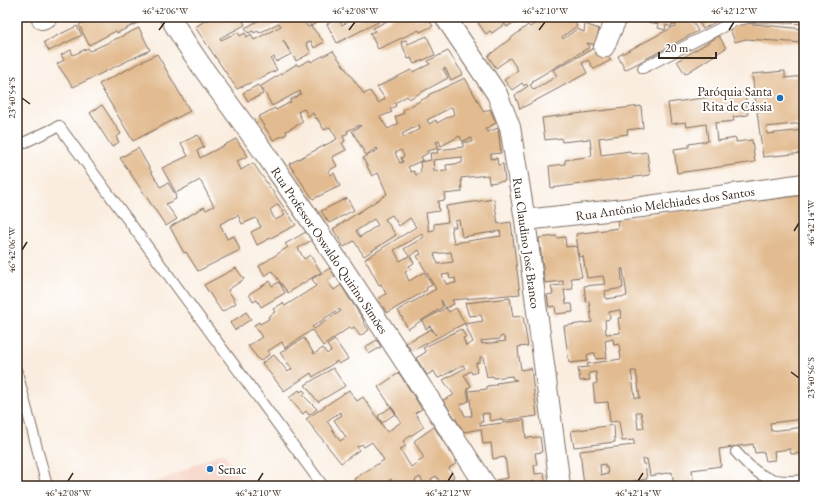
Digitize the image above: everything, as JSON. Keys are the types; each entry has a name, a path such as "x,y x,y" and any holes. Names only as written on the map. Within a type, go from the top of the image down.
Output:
{"street":[{"name":"Rua Professor Oswaldo Quirino Simões","path":"170,17 214,84 276,170 369,306 486,486"},
{"name":"Rua Claudino José Branco","path":"446,17 497,94 510,126 525,220 560,486"},
{"path":"604,47 617,17"},
{"name":"Rua Antônio Melchiades dos Santos","path":"525,220 642,207 804,184"}],"lane":[{"path":"643,68 736,20 753,17 804,18"},
{"path":"17,146 59,126 323,486"},
{"path":"17,372 47,486"},
{"path":"736,452 750,468 765,477 781,481 804,480"}],"shaded area":[{"name":"Senac","path":"223,452 245,486 149,486"}],"building":[{"path":"96,17 150,17 117,33 116,31 89,45 79,25"},
{"path":"211,17 241,17 245,25 220,38 221,40 238,32 240,36 245,33 247,37 251,34 254,40 281,26 279,23 259,33 258,31 254,33 253,31 248,33 245,28 265,17 301,17 308,27 311,26 324,42 314,48 311,41 306,43 311,53 296,61 283,40 291,54 276,62 274,57 271,59 277,70 237,89 195,27"},
{"path":"304,17 317,17 320,21 311,26"},
{"path":"364,17 378,17 380,21 337,43 327,24 338,18 342,25 354,19 355,21"},
{"path":"395,17 414,17 414,19 427,17 433,26 420,32 419,30 378,49 370,33 375,31 373,28"},
{"path":"487,17 521,17 507,27 505,24 492,33 490,31 486,34 478,23"},
{"path":"544,17 572,17 577,26 562,37 563,39 577,29 584,32 585,24 599,29 596,45 587,43 590,47 532,81 533,83 530,85 534,90 557,76 553,70 596,47 611,60 594,69 588,60 582,63 587,73 520,109 515,95 528,86 526,84 524,86 522,83 512,90 504,80 518,70 510,58 496,68 488,56 528,25 530,27"},
{"path":"649,17 690,17 698,31 625,70 618,56 677,25 672,24 671,27 666,25 665,30 658,28 659,24 648,22"},
{"path":"696,17 724,17 703,29"},
{"path":"743,23 804,29 804,43 746,39 735,42 730,29"},
{"path":"77,26 82,35 49,51 44,42"},
{"path":"139,28 150,50 73,87 57,64 64,60 61,55 71,50 73,55 88,48 90,51"},
{"path":"427,36 435,55 414,64 411,58 408,59 401,42 406,40 408,44"},
{"path":"719,36 726,48 685,74 677,61"},
{"path":"333,51 364,94 370,91 378,103 385,99 377,87 411,70 413,72 430,64 428,61 448,51 463,74 451,80 445,68 443,69 448,78 409,99 407,96 395,103 396,106 390,109 392,112 380,117 388,129 398,124 395,117 404,113 403,110 429,96 428,95 465,78 484,112 490,109 496,123 485,129 487,132 498,128 501,153 491,154 491,159 497,158 498,165 503,164 505,181 489,183 488,175 461,178 462,192 444,194 445,200 438,201 439,211 426,213 429,231 434,230 434,224 448,222 446,206 494,199 498,224 511,222 520,294 452,300 454,304 446,308 441,300 443,307 408,329 398,310 436,289 417,256 421,254 419,250 410,256 414,263 409,266 411,269 405,272 409,281 424,272 432,285 426,288 427,290 387,313 378,299 386,294 381,284 379,285 365,259 416,227 410,218 399,226 392,215 385,219 396,235 364,256 354,241 344,247 333,229 387,194 378,173 372,176 363,158 378,150 377,148 366,155 352,131 361,126 360,125 347,131 348,133 343,136 345,141 342,143 346,150 332,157 337,166 328,171 330,175 334,173 340,186 313,199 289,164 337,139 330,127 324,130 313,113 308,116 304,109 298,112 303,122 286,131 287,134 273,140 258,117 291,102 290,100 301,94 300,91 272,106 261,86 297,64 298,66 310,60 311,62","holes":["452,107 454,114 437,123 436,120 429,124 427,120","419,125 420,129 404,137 402,134","460,136 462,141 472,138 472,142 463,142 463,147 437,150 438,153 430,153 431,160 420,162 421,172 416,175 414,171 411,172 408,167 423,160 421,157 428,153 427,151 439,148 436,142 439,141 441,146","401,150 404,156 401,158 403,162 400,163 395,153","462,157 462,163 446,165 447,170 434,171 433,160","374,219 378,225 360,237 356,231","459,220 462,237 500,231 501,236 454,243 451,227 456,227 455,221","422,234 424,237 404,249 409,256 400,261 394,250","451,252 453,262 438,264 434,254","449,274 450,279 455,278 456,283 446,284 442,275"]},
{"path":"157,54 190,111 133,141 99,84"},
{"name":"Paróquia Santa Rita de Cássia","path":"785,71 785,78 804,76 804,123 766,127 767,134 804,130 804,153 763,157 752,74"},
{"path":"258,85 263,94 248,101 243,93"},
{"path":"745,92 748,115 733,117 734,121 715,123 717,141 736,138 736,142 752,140 755,162 677,173 674,149 689,147 689,144 708,141 706,124 687,127 686,122 671,124 668,103"},
{"path":"102,105 121,134 116,137 119,142 112,147 90,113"},
{"path":"641,106 643,128 627,130 628,134 599,138 601,155 630,151 631,154 647,152 650,175 551,188 549,166 565,164 565,160 592,156 590,139 562,142 561,138 545,140 542,118"},
{"path":"198,135 204,147 197,151 200,158 236,139 248,156 237,161 241,170 253,163 296,225 257,245 251,232 261,227 256,218 242,224 238,215 220,224 227,239 234,236 240,250 198,271 186,252 184,253 170,227 204,207 206,210 214,206 200,180 176,193 162,168 188,156 181,143","holes":["278,204 285,215 275,220 270,210"]},
{"path":"138,148 160,187 168,183 175,194 176,199 166,204 177,219 166,226 120,158"},
{"path":"804,195 804,419 770,423 771,431 804,427 804,453 791,454 790,449 774,451 775,460 766,461 764,452 755,453 753,444 719,449 721,466 692,470 694,486 674,486 672,472 650,476 647,459 642,460 643,464 645,464 647,479 633,481 634,486 626,486 626,482 584,486 580,451 634,445 634,440 622,441 619,421 610,422 608,402 595,403 593,384 597,383 596,372 589,373 590,380 580,381 578,368 588,367 587,364 621,359 619,344 614,345 613,339 605,341 607,358 596,359 595,353 592,353 587,355 588,361 569,363 564,326 592,322 589,301 586,302 584,286 605,284 603,276 587,278 583,256 579,257 576,234 618,228 617,219","holes":["621,269 623,269 627,296 606,299 605,291 623,288","620,310 621,318 618,318 620,333 606,334 605,320 610,319 609,312","631,371 636,371 640,398 635,398","636,412 641,412 644,428 638,429","605,464 608,474 601,475 600,465"]},
{"path":"347,198 354,210 329,223 321,211"},
{"path":"306,232 312,240 298,248 304,259 310,255 321,272 288,293 272,271 265,276 259,266 288,247 285,244"},
{"path":"556,236 557,238 565,237 566,247 576,246 582,277 571,278 573,289 564,290 566,304 572,304 573,312 556,314 555,306 549,307 547,295 553,294 551,286 563,285 563,281 545,283 539,238"},
{"path":"236,268 244,279 228,290 236,303 222,312 204,285"},
{"path":"330,268 335,276 327,281 334,290 341,285 369,330 360,336 354,327 351,329 350,327 323,346 312,330 285,348 282,342 268,351 270,354 260,361 248,346 262,337 254,325 259,322 260,324 269,319 268,317 275,312 273,309 283,303 285,306 316,286 312,279","holes":["339,309 341,311 314,329 312,327"]},
{"path":"270,281 272,286 279,282 285,293 261,307 257,300 253,302 249,294"},
{"path":"510,298 513,317 523,316 528,346 518,347 519,357 521,370 531,368 537,416 502,421 501,419 490,421 489,413 482,414 483,422 480,422 480,426 524,420 526,438 540,437 542,452 535,453 537,465 534,465 535,474 544,473 546,486 541,486 533,481 536,486 500,486 496,480 508,478 505,457 493,459 491,443 483,444 481,429 464,432 443,400 454,395 443,380 465,368 463,365 439,378 434,371 427,375 416,358 426,352 423,348 461,329 466,337 463,338 466,346 473,342 465,324 483,321 481,315 469,316 465,303","holes":["503,336 506,341 482,344 481,341 500,339 500,337","480,357 483,357 487,377 493,376 494,378 512,376 513,379 517,380 496,383 496,385 487,386 487,389 469,391 472,416 465,416 460,405 469,401 467,389 471,386 464,375 471,371 472,374 477,372 476,363 480,362"]},
{"path":"446,308 449,312 456,308 465,323 412,351 406,343 431,329 436,335 430,326 426,329 422,321"},
{"path":"246,312 251,319 235,330 230,323"},
{"path":"304,338 314,354 323,348 327,354 331,351 327,345 335,340 348,359 339,364 337,361 313,377 311,373 284,391 262,363 274,355 288,372 292,369 280,353"},
{"path":"377,340 381,347 369,354 365,347"},
{"path":"333,368 345,386 318,402 305,385"},
{"path":"399,373 422,409 415,413 424,427 403,441 406,446 400,449 411,467 424,458 414,441 434,427 457,463 449,468 454,477 450,479 453,484 456,482 458,486 440,486 442,485 436,476 431,479 435,486 420,486 424,484 420,477 415,480 419,486 391,486 394,484 391,479 381,486 359,486 354,479 384,460 372,442 364,447 362,444 357,447 359,450 341,463 306,419 349,390 357,401 363,397 387,432 401,422 378,387","holes":["340,412 342,415 334,420 346,437 340,441 327,421"]},
{"path":"299,390 300,392 303,390 306,393 303,395 317,409 309,415 306,411 303,414 289,398"},
{"path":"391,407 396,413 382,423 378,416"},
{"path":"614,425 615,442 574,447 571,431"},
{"path":"468,480 472,486 458,486"}],"place":[{"name":"Paróquia Santa Rita de Cássia","path":"780,98"},
{"name":"Senac","path":"210,469"}]}
